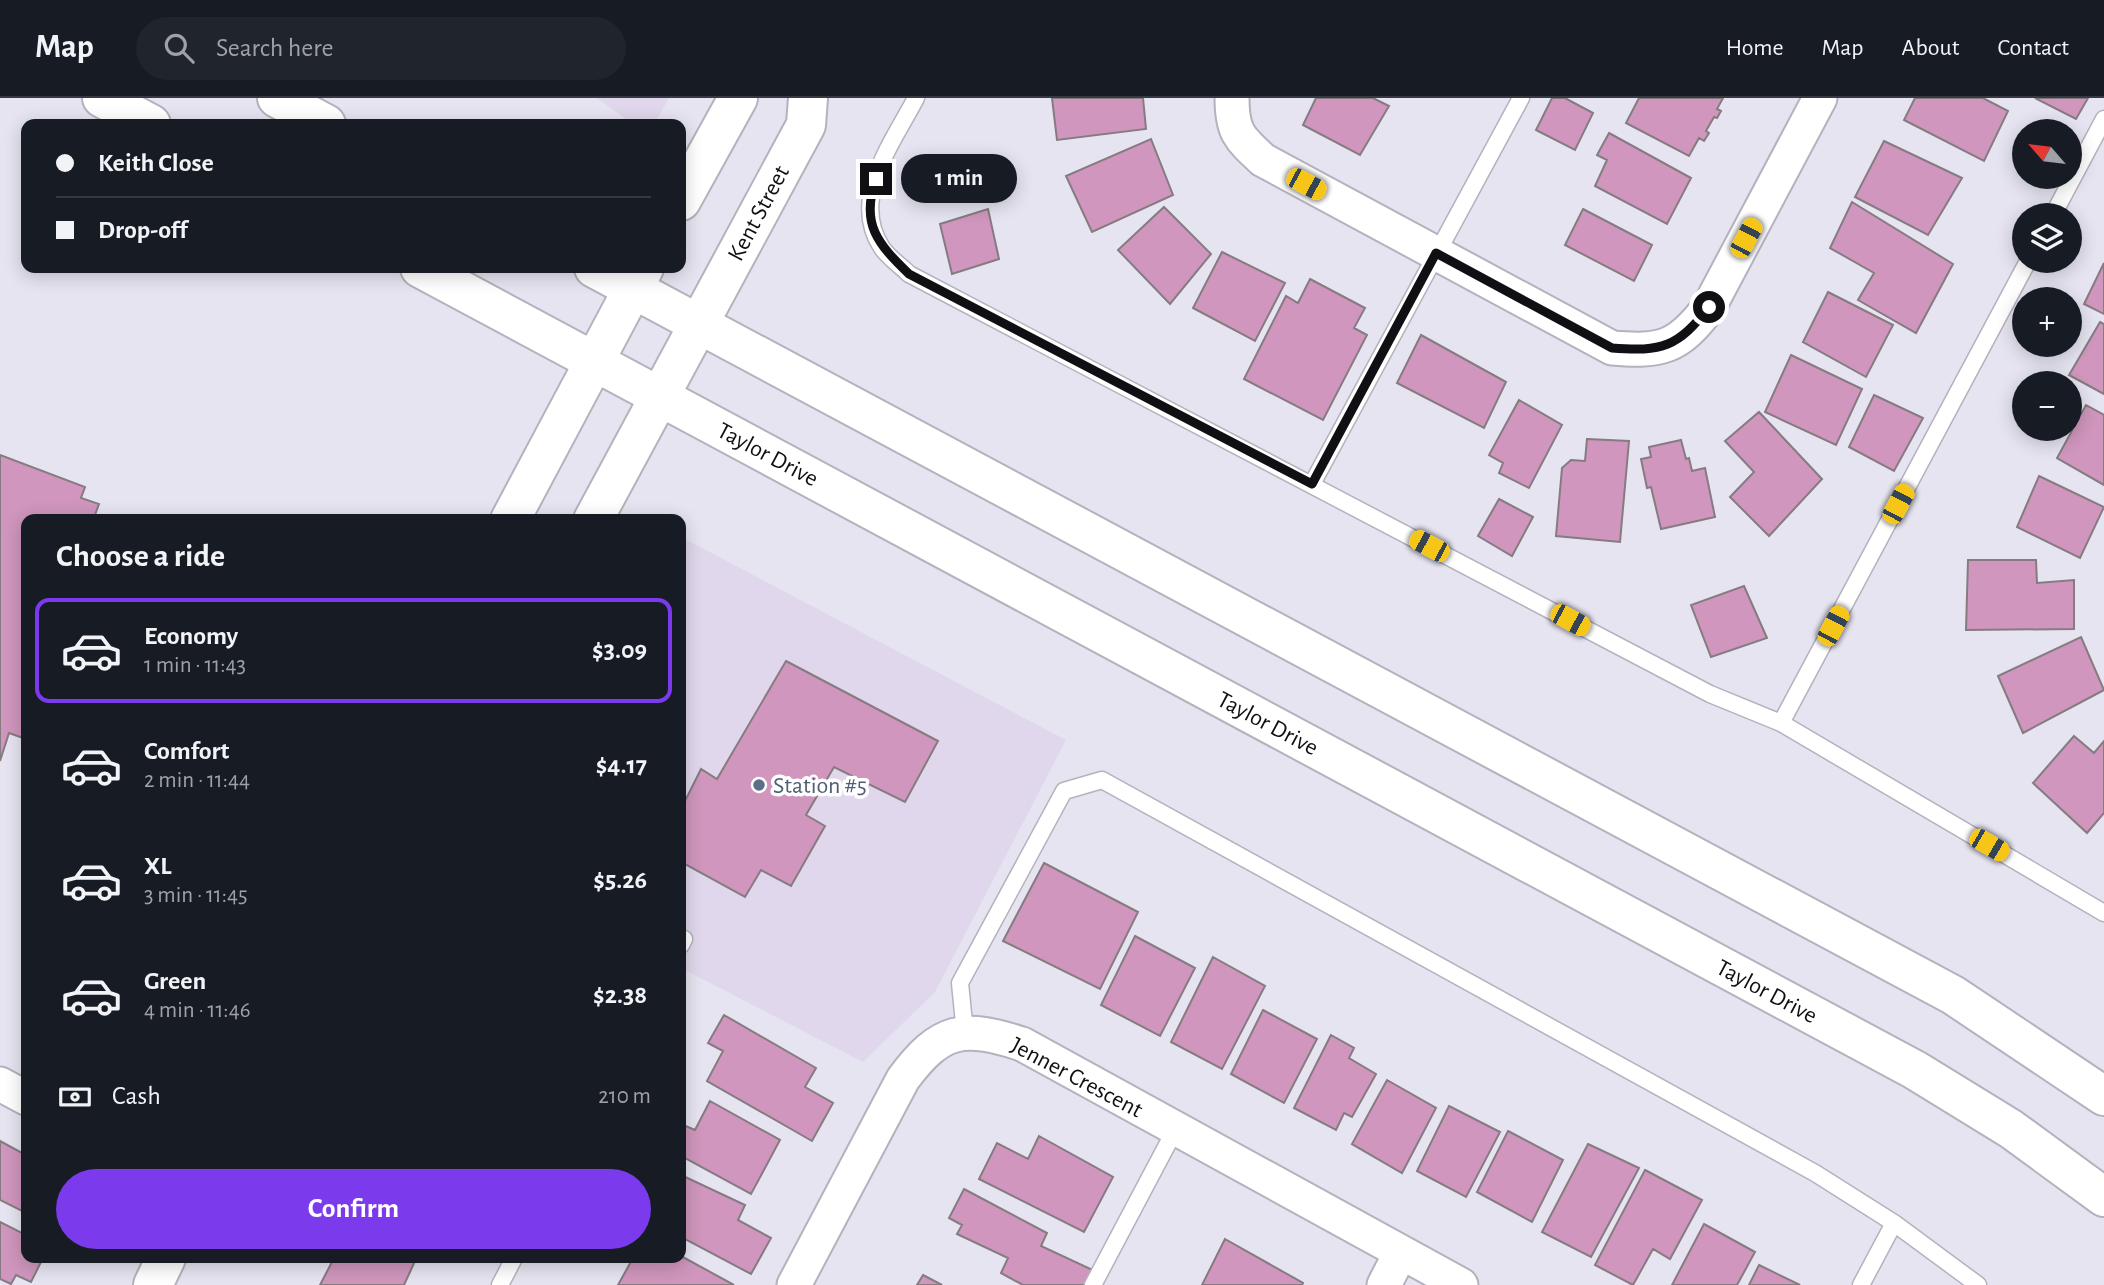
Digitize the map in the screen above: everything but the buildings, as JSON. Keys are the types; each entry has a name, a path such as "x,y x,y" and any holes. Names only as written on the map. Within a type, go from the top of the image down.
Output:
{"main road":[{"path":"102,98 142,119"},
{"path":"277,98 317,119"},
{"path":"686,192 738,98"},
{"name":"Kent Street","path":"596,514 806,125 808,98"},
{"name":"Taylor Drive","path":"429,273 1915,1070 2011,1129 2104,1197"},
{"path":"616,273 639,278 698,324 1953,995 2104,1096"},
{"path":"513,514 639,278"},
{"path":"153,1285 164,1263"}],"street":[{"path":"1232,98 1232,116 1239,138 1263,160 1612,348 1643,351 1665,347 1691,330 1709,307 1819,98"},
{"name":"Jenner Crescent","path":"794,1285 904,1079 921,1055 939,1041 965,1033 991,1034 1022,1044 1461,1285"},
{"path":"0,1084 21,1095"},
{"path":"1384,1285 1401,1252"}],"lane":[{"path":"916,98 882,162 870,196 871,226 883,249 909,274 1710,694 1781,723 2104,913"},
{"path":"1312,484 1521,98"},
{"path":"2059,203 2104,119"},
{"path":"1781,723 2022,273"},
{"path":"965,1033 960,983 1063,791 1102,780 1815,1173 1894,1223 1978,1285"},
{"path":"1093,1285 1175,1130"},
{"path":"1861,1285 1894,1223"},
{"path":"500,1285 511,1263"}],"shaded area":[{"path":"597,98 669,98 657,119 626,119"},
{"path":"686,540 1066,740 935,992 863,1062 686,971"}],"place":[{"name":"Station #5","path":"759,785"}],"route":[{"path":"876,179 870,196 871,226 883,249 909,274 1312,484 1436,253 1612,348 1643,351 1665,347 1691,330 1709,307"}]}
